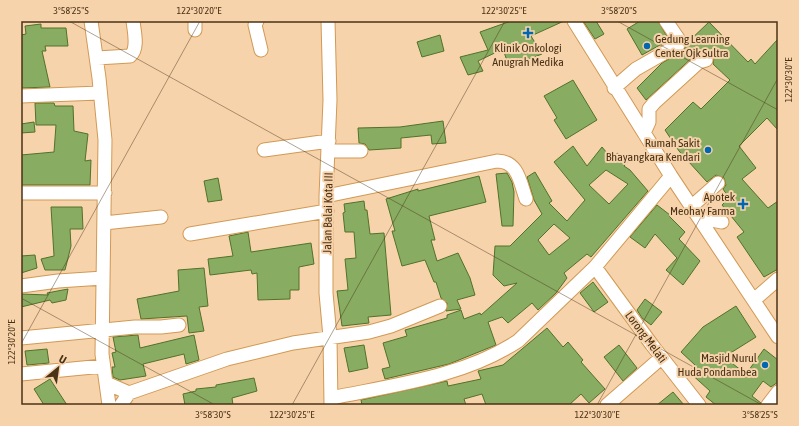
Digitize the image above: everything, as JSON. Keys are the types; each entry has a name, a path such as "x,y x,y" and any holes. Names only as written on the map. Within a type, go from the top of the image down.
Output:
{"street":[{"path":"91,21 97,58 105,140 102,278 103,366 109,405"},
{"path":"97,58 130,56 133,54 135,49 133,21"},
{"path":"257,21 255,25 261,50"},
{"name":"Jalan Balai Kota III","path":"328,21 329,146 326,196 326,293 330,337 331,402"},
{"path":"574,21 614,88 702,222 726,251 754,300 778,336"},
{"path":"614,88 636,70 678,45 679,40 666,21"},
{"path":"644,133 649,122 649,109 654,103 699,62 706,60"},
{"path":"21,96 100,93"},
{"path":"264,150 329,146 361,151"},
{"path":"326,196 497,160 505,161 513,167 518,174 526,199"},
{"path":"331,402 424,379 499,353 518,342 594,267 671,176"},
{"path":"692,206 718,183"},
{"path":"21,193 105,193"},
{"path":"190,234 327,211"},
{"path":"104,223 162,217"},
{"path":"702,222 706,219 722,222"},
{"name":"Lorong Melati","path":"594,267 661,358 699,405"},
{"path":"21,286 58,281 102,278"},
{"path":"754,300 778,279"},
{"path":"121,405 129,393 227,359 293,343 354,335 391,326 440,306"},
{"path":"21,338 103,330 180,325"},
{"path":"607,405 661,358"},
{"path":"21,374 103,366"},
{"path":"106,383 129,393"},
{"path":"768,405 778,392"}],"building":[{"path":"511,21 564,21 531,36 542,54 509,67 503,49 478,61 483,71 468,75 460,57 488,50 480,32"},
{"path":"583,21 596,21 604,34 595,39"},
{"name":"Gedung Learning Center Ojk Sultra","path":"640,21 658,21 669,40 642,55 627,29"},
{"path":"709,22 748,62 751,59 755,64 778,39 778,130 767,118 739,146 756,168 742,179 768,208 778,201 778,269 764,277 737,237 744,232 722,205 729,198 723,189 726,185 724,178 716,175 707,182 679,151 665,130 693,102 701,109 730,80 713,64 714,58 712,55 704,52 694,56 646,100 637,88 662,63 684,50 686,44"},
{"path":"41,24 41,28 66,28 68,46 45,46 46,51 42,51 50,87 21,88 21,35 26,34 25,26"},
{"path":"440,35 444,51 422,57 417,42"},
{"path":"573,80 597,120 566,139 554,120 557,118 544,96"},
{"path":"35,103 54,103 55,106 73,106 74,131 88,134 85,161 91,160 90,185 21,185 21,155 54,152 56,125 36,125"},
{"path":"443,121 446,143 432,144 431,135 401,138 401,148 369,150 365,144 359,143 358,128 400,127"},
{"path":"34,122 35,132 21,133 21,124"},
{"path":"573,146 587,166 602,147 612,159 617,153 628,161 624,166 630,170 648,191 591,257 587,254 564,273 567,278 556,293 538,310 532,303 508,323 502,317 488,322 496,345 449,364 385,379 382,369 390,367 383,343 407,336 405,330 447,318 447,315 461,310 464,319 480,313 481,315 517,283 504,286 493,275 495,246 510,246 542,214 534,200 527,177 535,172 552,201 549,203 567,221 585,200 554,162","holes":["606,170 628,184 609,204 589,185","554,224 570,238 549,255 538,240"]},
{"path":"507,173 512,182 514,192 513,226 502,226 496,174"},
{"path":"479,176 486,202 429,216 435,240 431,240 437,261 458,253 470,278 475,295 457,300 461,309 446,311 447,303 441,298 436,282 434,282 425,260 402,266 392,231 395,231 386,199 418,189 418,191"},
{"path":"218,178 222,200 208,202 204,181"},
{"path":"364,201 365,210 367,210 370,234 384,233 391,315 368,317 369,323 342,326 337,291 348,290 345,259 356,258 354,232 345,232 343,213 345,212 344,204"},
{"path":"657,205 670,215 669,216 685,232 679,239 700,261 683,285 666,270 677,258 655,234 645,248 630,237"},
{"path":"51,207 82,207 83,229 70,229 71,246 65,270 45,270 41,259 54,256"},
{"path":"248,232 251,252 311,243 314,264 299,267 299,290 290,290 290,299 258,300 257,273 252,274 251,270 210,275 208,259 233,256 229,236"},
{"path":"35,255 37,268 21,273 21,256"},
{"path":"204,268 208,306 199,307 204,331 189,333 187,316 141,319 137,299 179,291 178,270"},
{"path":"593,282 608,302 594,312 580,293"},
{"path":"68,289 66,300 52,303 50,300 21,307 21,294 48,295 47,293"},
{"path":"645,299 662,312 651,325 642,318 637,310"},
{"path":"736,306 756,337 724,357 746,374 764,349 778,360 778,382 771,387 763,381 752,396 761,403 760,405 716,405 706,397 710,391 689,372 695,365 681,352 703,327"},
{"path":"547,328 563,347 568,342 583,360 581,362 605,389 589,403 581,394 569,405 486,405 482,394 464,399 466,405 362,405 361,400 447,381 448,386 481,379 478,371 503,365"},
{"path":"138,335 140,348 194,335 199,360 186,364 184,354 143,364 146,376 120,380 113,377 112,367 115,367 112,353 116,352 113,337"},
{"path":"364,345 368,368 349,372 344,348"},
{"path":"619,345 637,368 623,381 604,357"},
{"path":"47,349 49,363 27,365 25,351"},
{"path":"254,378 257,391 232,398 233,405 185,405 183,394 196,391 196,389 216,387 216,385"},
{"path":"50,379 67,405 44,405 34,389"},
{"path":"673,392 684,405 657,405"}],"place":[{"name":"Klinik Onkologi Anugrah Medika","path":"528,33"},
{"name":"Gedung Learning Center Ojk Sultra","path":"647,46"},
{"name":"Rumah Sakit Bhayangkara Kendari","path":"708,150"},
{"name":"Apotek Meohay Farma","path":"743,204"},
{"name":"Masjid Nurul Huda Pondambea","path":"765,365"}]}
